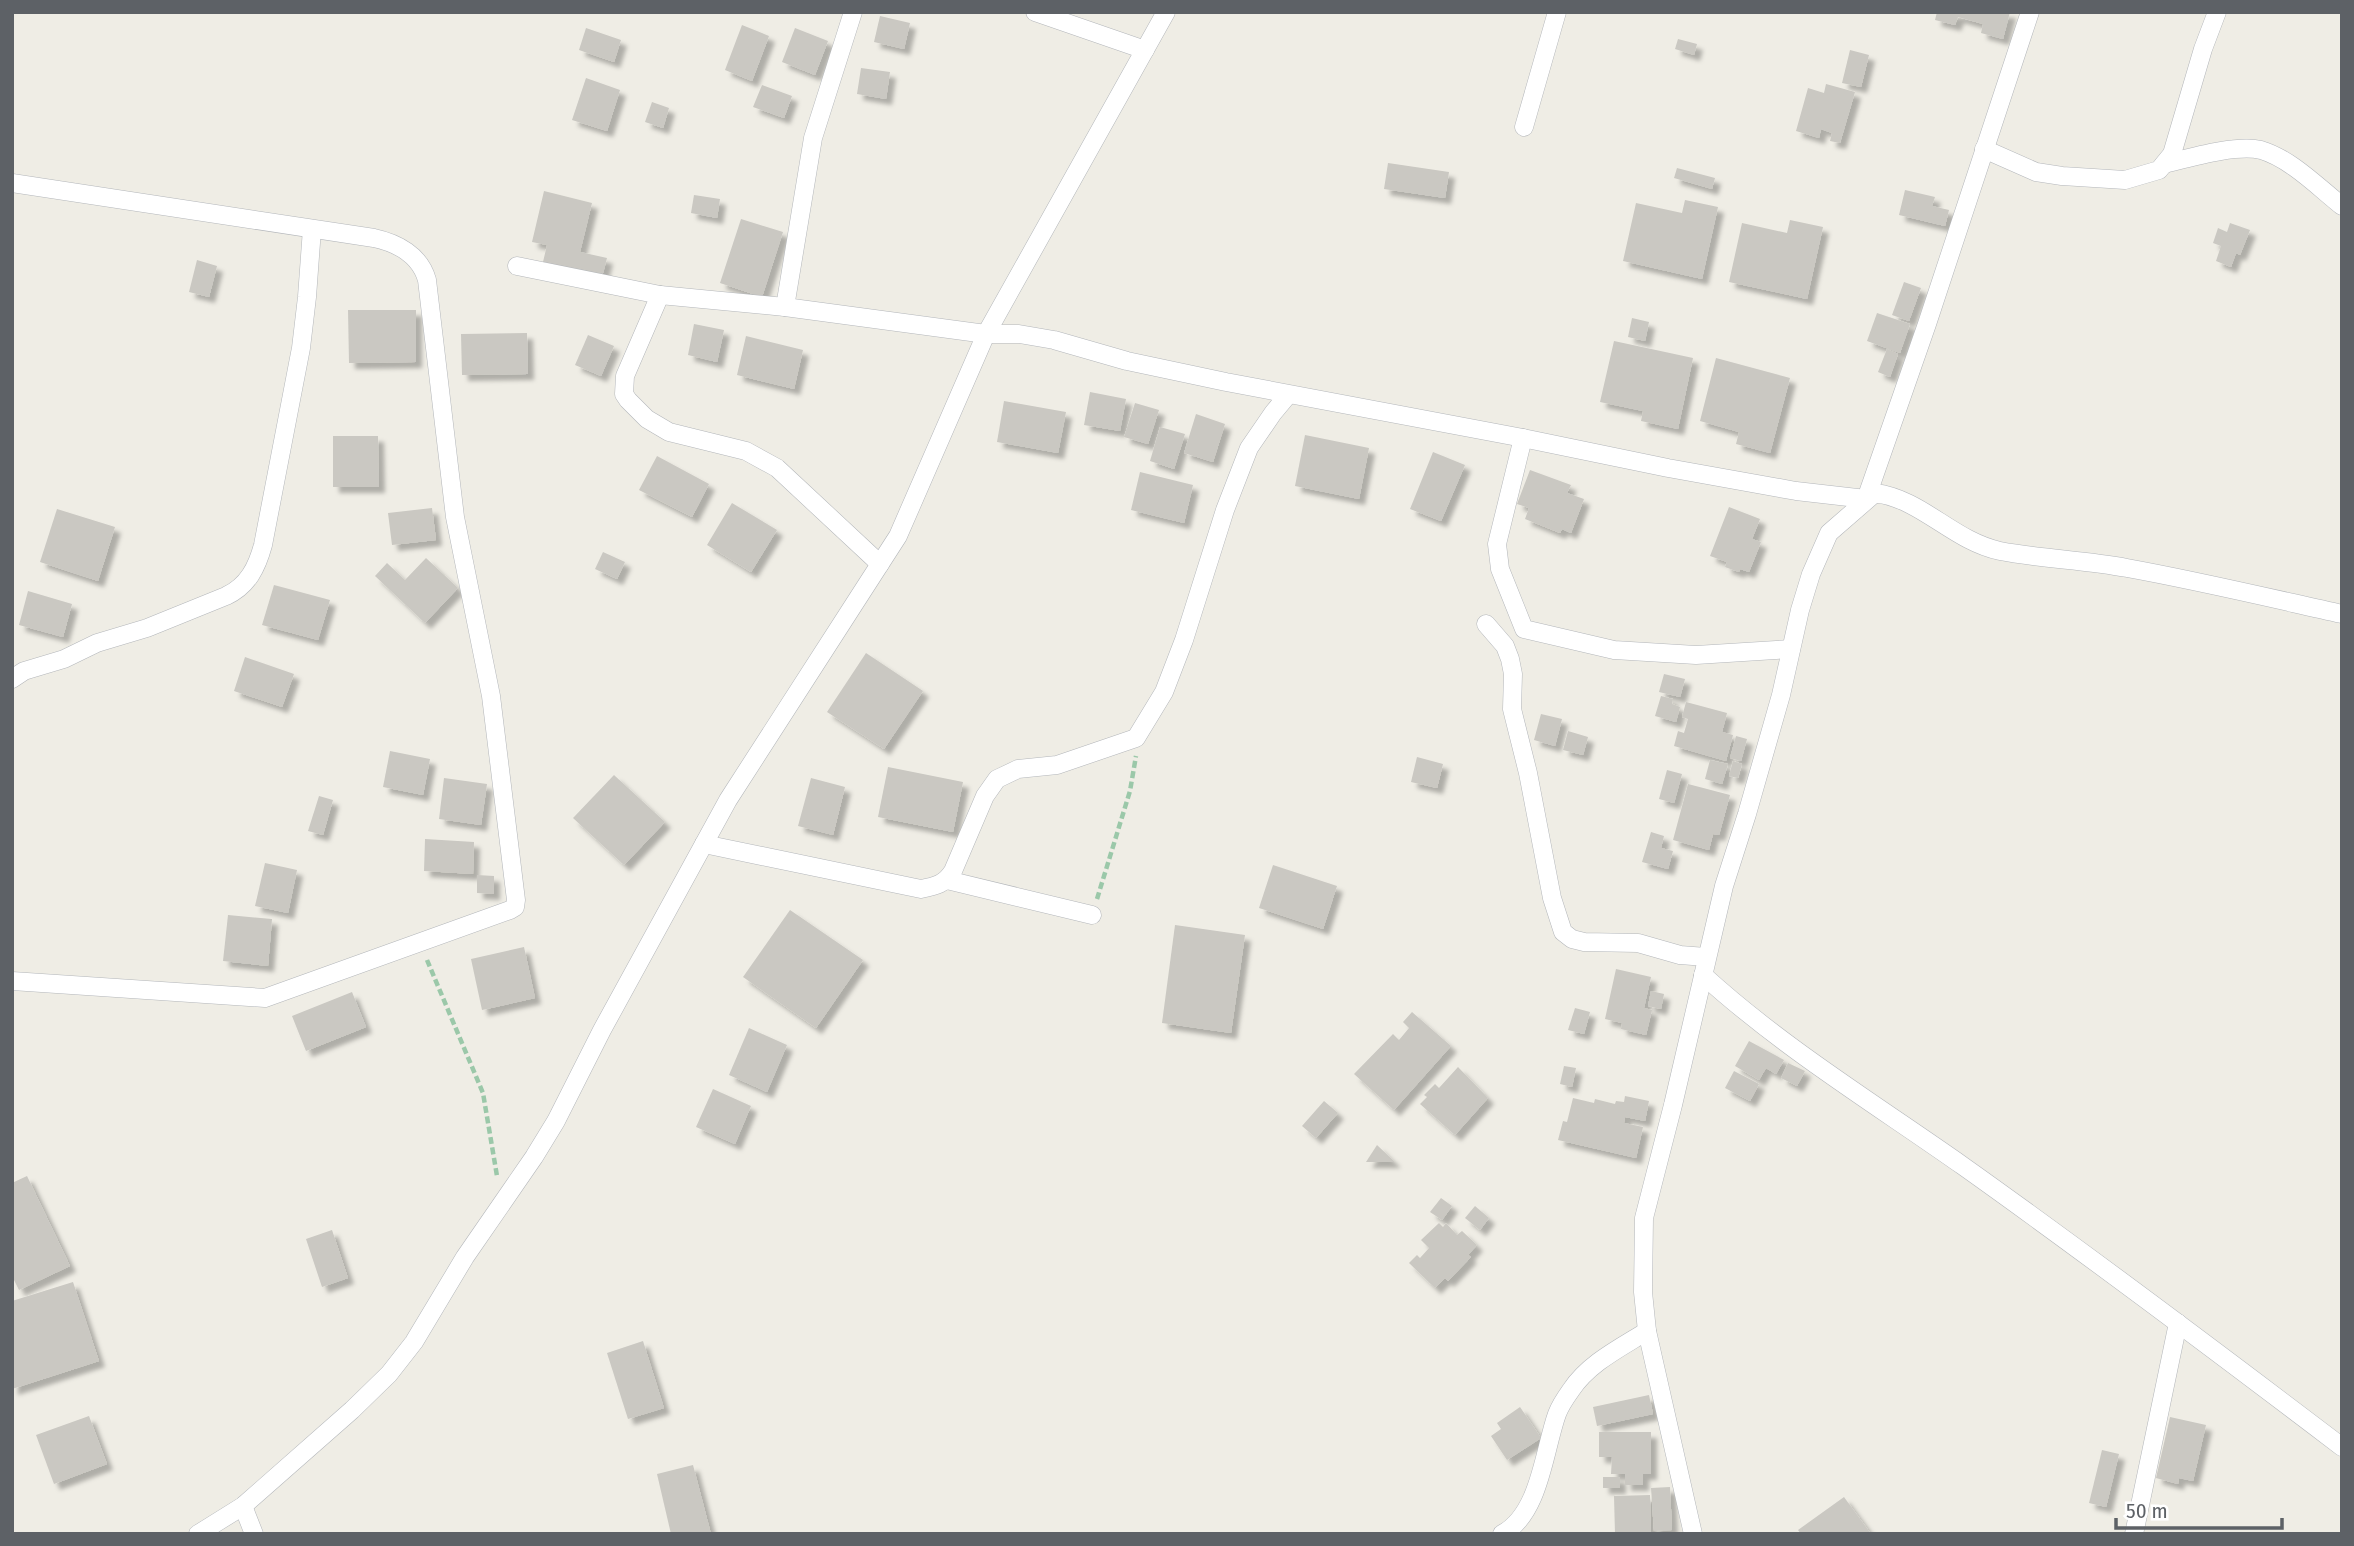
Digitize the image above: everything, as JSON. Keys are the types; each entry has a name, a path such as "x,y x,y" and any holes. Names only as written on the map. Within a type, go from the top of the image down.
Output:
{"street":[{"path":"785,306 813,138 853,12"},
{"path":"1035,12 1145,50"},
{"path":"198,1534 243,1506 389,1374 414,1342 501,1201 534,1157 736,789 898,537 986,334 1166,12"},
{"path":"1524,127 1557,12"},
{"path":"1866,499 2030,12"},
{"path":"1984,149 2036,172 2094,180 2125,180 2159,170 2172,154 2203,49 2217,12"},
{"path":"2164,164 2210,153 2259,150 2283,160 2342,206"},
{"path":"12,183 373,237 394,243 407,251 425,274 455,517 491,696 516,905 510,910 265,998 12,981"},
{"path":"12,679 24,671 64,659 97,643 147,628 236,592 254,571 263,545 301,348 312,229"},
{"path":"517,266 660,295 785,306 986,334 1019,334 1054,340 1127,361 1288,395 1523,438 1668,468 1796,491 1866,499"},
{"path":"660,295 625,376 624,394 628,400 647,419 668,432 683,438 733,447 777,468 880,564"},
{"path":"704,844 921,889 935,886 947,880 985,796 997,779 1018,769 1057,765 1136,738 1164,692 1184,640 1225,510 1250,448 1288,395"},
{"path":"1523,438 1497,544 1500,569 1524,629 1614,650 1696,655 1791,649"},
{"path":"1693,1534 1647,1331 1643,1292 1644,1218 1724,886 1781,695 1808,586 1829,533 1875,493 1892,495 1910,502 1958,534 1998,550 2126,568 2342,614"},
{"path":"1486,624 1505,646 1510,659 1513,709 1552,898 1563,932 1572,939 1584,942 1638,943 1680,955 1704,966 1736,1006 1950,1157 2178,1323 2342,1447"},
{"path":"947,880 1092,915"},
{"path":"2134,1534 2178,1323"},
{"path":"1502,1534 1512,1529 1525,1513 1539,1477 1558,1412 1570,1390 1593,1365 1647,1331"},
{"path":"243,1506 254,1534"}],"path":[{"path":"1092,915 1130,791 1136,762 1136,738"},
{"path":"420,943 483,1093 501,1201"}],"building":[{"path":"1937,12 2010,12 2003,39 1981,33 1983,24 1958,17 1955,25 1935,20"},
{"path":"880,16 910,23 904,49 874,42"},
{"path":"742,25 769,36 752,81 725,70"},
{"path":"586,28 621,40 614,62 579,50"},
{"path":"795,28 828,41 815,75 782,62"},
{"path":"1678,39 1697,44 1694,55 1675,49"},
{"path":"1850,50 1869,55 1861,87 1842,83"},
{"path":"861,68 890,72 886,99 857,94"},
{"path":"586,78 620,90 607,131 572,120"},
{"path":"1826,84 1855,92 1840,143 1830,141 1832,133 1821,129 1819,138 1796,131 1808,88 1824,93"},
{"path":"762,85 792,96 784,118 753,107"},
{"path":"652,102 669,108 663,128 645,122"},
{"path":"1388,163 1449,172 1445,198 1384,189"},
{"path":"1677,168 1715,178 1712,189 1674,178"},
{"path":"1905,190 1935,197 1932,206 1949,210 1945,226 1899,215"},
{"path":"544,191 592,203 580,252 607,258 602,277 543,262 547,245 532,242"},
{"path":"694,195 720,199 717,218 691,213"},
{"path":"1685,200 1718,207 1702,279 1623,261 1636,203 1682,213"},
{"path":"741,219 783,232 762,297 720,283"},
{"path":"1790,220 1823,227 1807,299 1729,282 1742,223 1787,233"},
{"path":"2230,223 2250,230 2240,255 2236,253 2231,267 2216,261 2221,246 2213,243 2218,228 2227,232"},
{"path":"197,260 217,266 209,297 189,292"},
{"path":"1904,282 1921,288 1909,321 1892,315"},
{"path":"348,310 416,310 416,362 349,363"},
{"path":"1877,313 1910,324 1900,353 1867,341"},
{"path":"1632,318 1649,322 1645,341 1628,337"},
{"path":"694,324 724,330 717,362 688,355"},
{"path":"527,333 528,374 462,375 461,334"},
{"path":"588,335 614,346 601,376 575,365"},
{"path":"746,336 803,350 794,389 737,375"},
{"path":"1614,341 1693,358 1678,429 1641,421 1643,411 1600,402"},
{"path":"1887,349 1898,354 1890,377 1878,372"},
{"path":"1716,358 1790,378 1770,453 1736,444 1739,432 1700,421"},
{"path":"1090,392 1126,399 1120,431 1084,425"},
{"path":"1004,401 1066,412 1058,453 997,442"},
{"path":"1135,403 1159,410 1148,444 1124,437"},
{"path":"1196,414 1225,424 1213,462 1184,453"},
{"path":"1160,427 1185,434 1174,469 1150,461"},
{"path":"1305,435 1369,448 1359,499 1295,486"},
{"path":"333,436 378,436 379,487 333,487"},
{"path":"1433,452 1465,465 1441,521 1410,509"},
{"path":"657,456 709,484 692,517 639,490"},
{"path":"1530,470 1571,485 1567,493 1584,499 1571,533 1562,529 1560,533 1525,519 1529,508 1517,504"},
{"path":"1140,472 1193,485 1184,523 1131,510"},
{"path":"732,503 777,530 751,572 707,545"},
{"path":"1729,507 1760,519 1752,539 1761,542 1749,572 1725,567 1727,562 1710,556"},
{"path":"432,508 436,540 392,545 388,513"},
{"path":"57,509 115,527 98,581 40,562"},
{"path":"603,552 625,562 617,579 595,569"},
{"path":"426,558 458,588 425,623 375,576 387,563 405,580"},
{"path":"274,585 330,600 318,640 262,625"},
{"path":"28,591 72,604 63,637 19,625"},
{"path":"866,653 923,691 884,749 827,712"},
{"path":"245,657 294,674 282,707 234,691"},
{"path":"1664,674 1685,679 1680,697 1659,692"},
{"path":"1661,696 1673,699 1672,704 1680,707 1676,722 1655,716"},
{"path":"1686,702 1727,713 1722,732 1733,735 1726,761 1674,746 1678,731 1684,733 1688,719 1682,717"},
{"path":"1541,714 1562,719 1555,746 1534,740"},
{"path":"1568,731 1588,737 1583,755 1563,750"},
{"path":"1736,736 1747,739 1741,761 1730,758"},
{"path":"390,751 430,759 423,795 383,787"},
{"path":"1417,757 1443,764 1437,788 1411,782"},
{"path":"1710,760 1728,764 1722,784 1705,779"},
{"path":"1733,761 1742,764 1738,778 1729,776"},
{"path":"888,767 963,782 953,832 878,817"},
{"path":"1667,770 1682,774 1674,803 1659,799"},
{"path":"614,775 665,822 624,865 573,818"},
{"path":"444,778 487,784 481,825 439,819"},
{"path":"811,778 845,787 833,835 798,826"},
{"path":"1688,784 1730,795 1719,835 1713,834 1709,850 1673,840"},
{"path":"319,796 333,800 323,835 308,831"},
{"path":"1651,832 1664,836 1661,848 1673,851 1668,869 1642,862"},
{"path":"425,839 474,842 473,874 424,871"},
{"path":"265,863 297,870 288,913 255,906"},
{"path":"1273,865 1337,886 1323,929 1259,908"},
{"path":"477,875 494,876 494,894 477,893"},
{"path":"790,910 863,960 816,1028 743,977"},
{"path":"228,915 272,919 268,966 223,961"},
{"path":"1175,925 1245,935 1231,1033 1162,1023"},
{"path":"524,947 535,998 482,1010 471,959"},
{"path":"1616,969 1651,977 1644,1008 1652,1010 1646,1035 1621,1029 1622,1023 1605,1019"},
{"path":"1651,991 1664,994 1661,1009 1648,1006"},
{"path":"352,992 366,1027 306,1051 292,1016"},
{"path":"1575,1008 1590,1012 1584,1034 1568,1030"},
{"path":"1412,1012 1451,1046 1394,1110 1354,1074 1393,1034 1399,1040 1409,1028 1403,1022"},
{"path":"749,1028 787,1045 767,1092 729,1075"},
{"path":"1749,1041 1784,1060 1776,1074 1766,1068 1759,1080 1735,1066"},
{"path":"1788,1063 1805,1071 1797,1086 1781,1078"},
{"path":"1564,1066 1576,1068 1572,1087 1560,1084"},
{"path":"1458,1067 1488,1098 1455,1135 1420,1104 1427,1097 1424,1095 1435,1084 1439,1088"},
{"path":"1734,1071 1759,1084 1750,1101 1725,1088"},
{"path":"713,1089 751,1106 735,1144 696,1127"},
{"path":"1625,1096 1649,1101 1645,1121 1625,1117 1624,1123 1643,1127 1636,1158 1558,1140 1563,1121 1567,1122 1573,1098 1594,1103 1595,1099 1615,1104 1616,1101 1624,1102"},
{"path":"1324,1101 1338,1113 1316,1138 1302,1126"},
{"path":"1377,1145 1395,1162 1366,1162"},
{"path":"27,1176 70,1266 19,1290 12,1276 12,1183"},
{"path":"1441,1198 1452,1206 1442,1220 1430,1212"},
{"path":"1475,1206 1489,1218 1480,1230 1465,1218"},
{"path":"1439,1223 1443,1227 1446,1223 1457,1235 1462,1231 1477,1245 1468,1255 1471,1257 1448,1281 1445,1278 1435,1288 1409,1263 1417,1255 1420,1258 1429,1248 1421,1240"},
{"path":"332,1230 348,1278 322,1287 306,1239"},
{"path":"73,1282 99,1361 12,1389 12,1301"},
{"path":"643,1341 664,1408 628,1419 607,1353"},
{"path":"1649,1395 1653,1414 1597,1426 1593,1407"},
{"path":"1520,1407 1541,1438 1507,1460 1491,1436 1501,1429 1497,1423"},
{"path":"89,1416 107,1464 54,1484 36,1435"},
{"path":"2170,1417 2206,1425 2193,1481 2179,1478 2178,1484 2156,1478"},
{"path":"1599,1432 1651,1432 1651,1474 1643,1474 1643,1485 1625,1485 1625,1474 1611,1474 1612,1457 1599,1457"},
{"path":"2102,1450 2119,1454 2106,1507 2089,1503"},
{"path":"693,1465 711,1534 671,1534 657,1474"},
{"path":"1603,1477 1620,1477 1620,1488 1603,1488"},
{"path":"1670,1487 1672,1530 1654,1531 1651,1488"},
{"path":"1650,1495 1651,1534 1615,1534 1614,1496"},
{"path":"1844,1497 1871,1534 1801,1534 1798,1530"}]}
